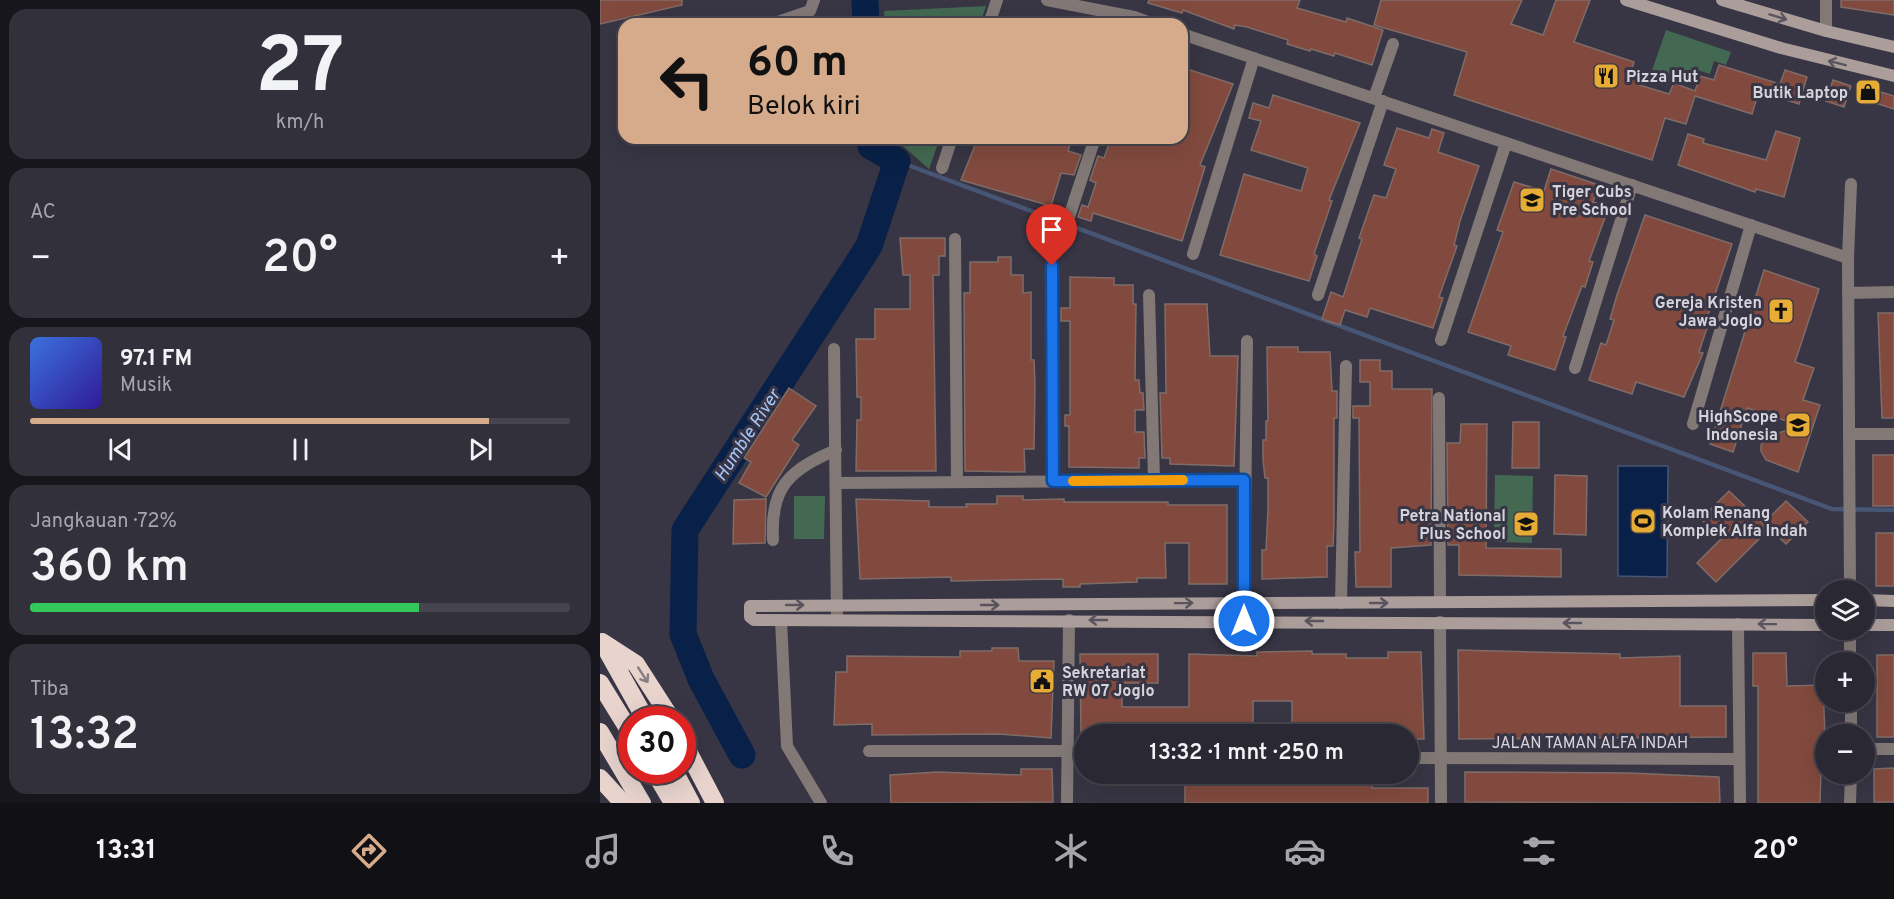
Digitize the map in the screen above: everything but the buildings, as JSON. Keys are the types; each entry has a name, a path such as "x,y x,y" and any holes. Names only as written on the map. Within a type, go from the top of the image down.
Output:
{"highway":[{"path":"601,640 638,706"},
{"path":"601,640 636,664 663,706"},
{"path":"600,683 618,712"},
{"path":"600,732 642,803"},
{"path":"696,767 715,803"},
{"path":"600,778 623,803"},
{"path":"662,784 673,803"},
{"path":"681,784 691,803"}],"street":[{"path":"790,18 810,11 814,0"},
{"path":"991,18 997,0"},
{"path":"1047,0 1121,18"},
{"path":"1626,0 1781,48 1894,76"},
{"path":"1722,0 1826,31 1894,46"},
{"path":"1826,0 1826,31"},
{"path":"1188,36 1848,258"},
{"path":"1318,295 1379,100 1394,44"},
{"path":"1193,254 1254,58"},
{"path":"1442,340 1506,143"},
{"path":"942,168 950,144"},
{"path":"1069,217 1093,144"},
{"path":"1850,580 1848,258 1851,184"},
{"path":"1575,368 1632,185"},
{"path":"1693,424 1751,225"},
{"path":"955,239 957,482"},
{"path":"1052,266 1053,481"},
{"path":"1848,293 1894,292"},
{"path":"1149,295 1154,480"},
{"path":"1244,621 1247,341"},
{"path":"834,349 837,620"},
{"path":"1341,603 1346,366"},
{"path":"1439,398 1440,602"},
{"path":"1849,434 1894,434"},
{"path":"773,540 773,507 783,484 808,462 836,450"},
{"path":"837,483 1244,480"},
{"path":"1815,600 750,606 752,620 1815,625"},
{"path":"1875,600 1894,601"},
{"path":"781,620 788,746 821,803"},
{"path":"1067,803 1069,620"},
{"path":"1440,622 1441,803"},
{"path":"1738,624 1740,803"},
{"path":"1875,625 1894,625"},
{"path":"1875,749 1894,749"},
{"path":"869,751 1074,750"},
{"name":"JALAN TAMAN ALFA INDAH","path":"1419,758 1739,759"},
{"path":"1850,803 1851,784"}],"green space":[{"path":"986,6 982,18 885,18 884,11"},
{"path":"1666,30 1731,52 1726,65 1714,61 1710,74 1694,69 1690,82 1672,76 1668,85 1649,79"},
{"path":"901,144 938,144 929,169"},
{"path":"1495,475 1533,476 1532,543 1494,542"},
{"path":"794,496 825,496 824,539 794,539"}],"water":[{"name":"Kolam Renang Komplek Alfa Indah","path":"1618,466 1668,466 1667,577 1618,576"}],"waterway":[{"name":"Humble River","path":"865,0 866,18"},
{"name":"Humble River","path":"742,755 701,679 683,634 685,530 869,246 897,161 871,144"},
{"path":"897,161 1832,509 1894,510"}],"slow traffic":[{"path":"1073,481 1183,480"}],"place":[{"name":"Pizza Hut","path":"1606,76"},
{"name":"Butik Laptop","path":"1868,92"},
{"name":"Tiger Cubs Pre School","path":"1532,200"},
{"name":"Gereja Kristen Jawa Joglo","path":"1781,311"},
{"name":"HighScope Indonesia","path":"1798,425"},
{"name":"Kolam Renang Komplek Alfa Indah","path":"1643,521"},
{"name":"Petra National Plus School","path":"1526,524"},
{"name":"Sekretariat RW 07 Joglo","path":"1042,681"}],"route":[{"path":"1052,266 1053,481 1244,480 1244,621"}]}
